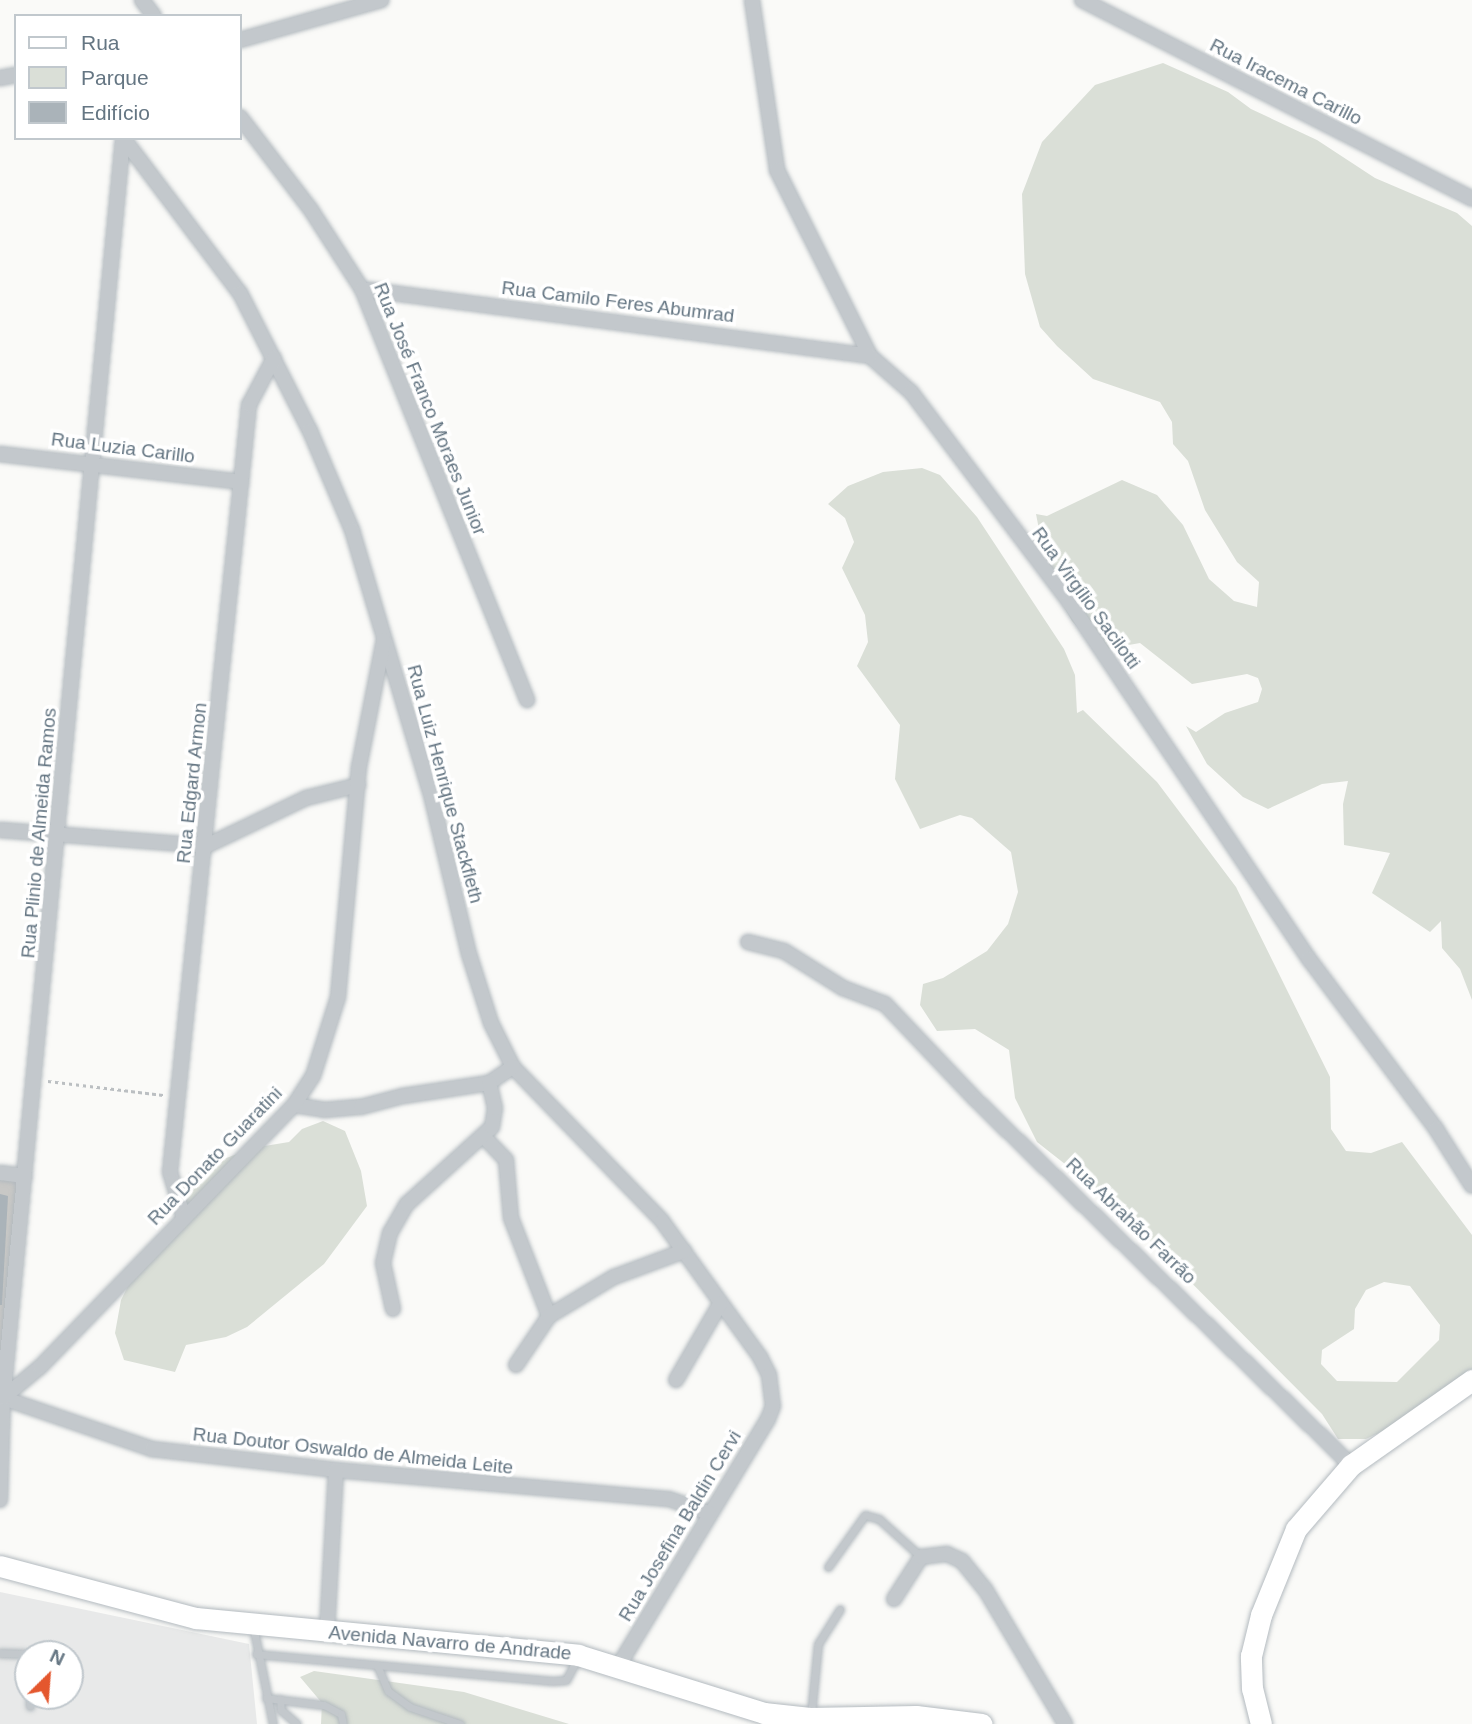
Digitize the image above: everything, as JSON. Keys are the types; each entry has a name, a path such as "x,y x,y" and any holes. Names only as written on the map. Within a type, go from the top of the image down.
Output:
{"street":[{"path":"242,39 381,0"},
{"name":"Rua Virgílio Sacilotti","path":"752,0 777,170 870,356 911,392 1069,602 1310,959 1436,1129 1472,1186"},
{"name":"Rua Iracema Carillo","path":"1082,0 1472,200"},
{"name":"Rua José Franco Moraes Junior","path":"242,120 311,210 362,289 527,699"},
{"name":"Rua Plinio de Almeida Ramos","path":"0,1500 1,1398 124,170 123,140"},
{"name":"Rua Luiz Henrique Stackfleth","path":"125,140 240,293 274,358 352,530 432,799 469,954 491,1023 513,1067 639,1196 684,1251 760,1357 769,1375 773,1406"},
{"name":"Rua Camilo Feres Abumrad","path":"362,289 870,356"},
{"name":"Rua Edgard Armon","path":"183,1215 170,1172 206,846 249,405 274,358"},
{"name":"Rua Luzia Carillo","path":"0,454 242,482"},
{"name":"Rua Donato Guaratini","path":"1,1398 40,1367 183,1215 294,1105 313,1076 338,997 358,785 385,635"},
{"path":"0,830 206,846 306,798 358,785"},
{"name":"Rua Abrahão Farrão","path":"748,942 785,951 843,988 885,1003 975,1099 1351,1465"},
{"path":"294,1105 324,1110 361,1107 403,1096 489,1083 513,1067"},
{"path":"393,1309 383,1263 390,1233 407,1204 484,1137 494,1118 489,1083"},
{"path":"484,1137 509,1167 511,1218 549,1316"},
{"path":"0,1173 25,1176"},
{"path":"516,1365 549,1316 614,1277 684,1251"},
{"path":"676,1380 720,1304"},
{"path":"1261,1724 1250,1670 1261,1615 1296,1529 1351,1465 1472,1380"},
{"name":"Rua Doutor Oswaldo de Almeida Leite","path":"1,1398 152,1449 336,1471 669,1499 709,1513"},
{"name":"Rua Josefina Baldin Cervi","path":"619,1665 773,1406"},
{"path":"327,1632 336,1471"},
{"path":"894,1599 921,1557 947,1554 970,1570 1065,1724"},
{"name":"Avenida Navarro de Andrade","path":"0,1566 196,1618 253,1626 578,1655 619,1665 741,1707 810,1718 916,1716 982,1724"}],"lane":[{"path":"828,1567 864,1515 879,1519 921,1557"},
{"path":"810,1718 818,1644 840,1609"},
{"path":"253,1626 256,1654 273,1724"},
{"path":"256,1654 553,1681 566,1680 573,1673 578,1655"},
{"path":"377,1665 388,1691 410,1707 460,1724"},
{"path":"266,1698 324,1705 341,1714 342,1724"},
{"path":"280,1699 281,1710 297,1724"}],"path":[{"path":"34,1080 178,1097"}],"shaded area":[{"path":"0,1592 249,1644 257,1724 0,1724"}],"green space":[{"path":"1163,63 1228,92 1251,109 1317,140 1375,178 1457,213 1472,226 1472,1000 1460,969 1442,948 1441,921 1430,932 1372,893 1390,853 1344,845 1343,804 1348,781 1322,784 1268,809 1243,797 1207,764 1186,726 1196,732 1225,713 1258,702 1262,689 1258,678 1247,674 1192,684 1140,643 1106,649 1095,646 1072,621 1049,580 1036,514 1047,516 1122,480 1157,495 1183,525 1209,579 1234,601 1257,607 1259,582 1237,562 1205,510 1188,461 1173,444 1172,422 1160,402 1093,379 1057,346 1040,327 1025,274 1022,194 1042,142 1095,85"},
{"path":"922,468 940,475 977,517 1064,649 1075,675 1077,713 1083,710 1157,782 1236,887 1330,1077 1331,1129 1346,1151 1371,1153 1402,1142 1472,1235 1472,1372 1404,1421 1366,1439 1338,1439 1322,1414 1103,1194 1037,1142 1015,1098 1009,1050 975,1029 937,1031 920,1005 923,984 943,978 987,951 1008,924 1018,892 1011,852 972,818 960,815 920,829 895,779 900,725 857,666 868,642 865,615 842,568 854,542 845,518 828,504 848,486 883,472","holes":["1384,1282 1410,1286 1440,1325 1439,1340 1397,1382 1337,1381 1321,1364 1322,1350 1354,1329 1355,1309 1366,1290"]},
{"path":"323,1121 345,1131 361,1171 367,1206 324,1264 247,1327 226,1337 186,1345 175,1372 124,1360 115,1333 121,1300 137,1268 183,1213 183,1183 189,1172 253,1148 289,1142 302,1129"},
{"path":"314,1671 464,1692 569,1724 321,1724 322,1703 300,1677"}],"building":[{"path":"0,1194 8,1196 2,1305 0,1305"}]}
